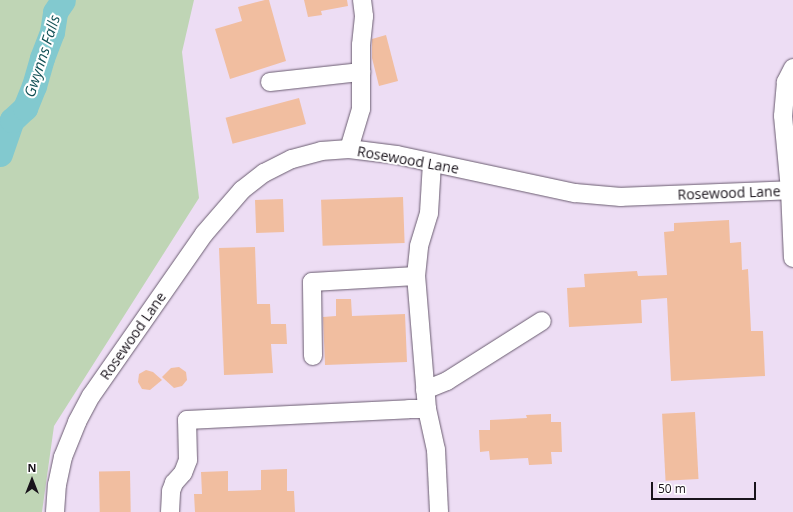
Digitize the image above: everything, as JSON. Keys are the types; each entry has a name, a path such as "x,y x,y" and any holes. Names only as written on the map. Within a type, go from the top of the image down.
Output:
{"street":[{"path":"349,149 361,109 361,45 364,16 362,0"},
{"path":"793,68 786,82 782,116 791,190 793,258"},
{"path":"270,82 361,72"},
{"name":"Rosewood Lane","path":"55,512 57,485 63,457 77,422 91,396 204,234 242,190 264,173 292,159 321,151 349,149 397,155 534,186 575,193 621,197 791,190"},
{"path":"432,163 429,213 420,246 416,276 424,390 436,450 439,512"},
{"path":"313,356 312,282 416,276"},
{"path":"424,390 447,381 542,321"},
{"path":"170,512 171,492 174,483 183,473 188,460 187,420 427,409"}],"green space":[{"path":"0,0 194,0 182,52 199,198 54,426 42,512 0,512"}],"building":[{"path":"269,0 286,61 230,79 215,29 242,21 238,7"},
{"path":"304,0 347,0 348,6 321,11 322,15 308,17"},
{"path":"386,35 398,81 379,86 372,58 372,39"},
{"path":"299,98 306,124 233,144 226,118"},
{"path":"403,197 405,243 323,246 321,200"},
{"path":"283,199 284,232 256,233 255,200"},
{"path":"729,220 730,243 741,242 742,270 748,269 751,331 763,331 765,376 671,381 667,298 641,300 642,323 569,327 567,288 585,287 584,274 637,271 638,276 667,275 664,232 674,231 674,223"},
{"path":"255,247 257,304 270,304 271,324 286,324 287,344 271,344 273,373 224,375 219,248"},
{"path":"336,299 351,299 352,316 405,314 407,362 325,365 323,317 336,316"},
{"path":"179,367 186,372 187,380 182,386 174,388 162,377 171,368"},
{"path":"146,370 153,372 162,380 150,390 142,389 138,382 139,374"},
{"path":"695,412 699,479 666,481 662,414"},
{"path":"551,414 551,422 561,422 562,452 551,452 552,464 529,465 528,458 490,460 489,451 480,452 479,430 490,430 490,420 527,418 526,415"},
{"path":"287,469 287,491 294,491 295,512 195,512 194,494 202,494 201,472 228,471 228,491 261,490 261,470"},
{"path":"130,471 131,512 100,512 99,472"}],"waterway":[{"name":"Gwynns Falls","path":"0,154 12,120 25,108 52,32 55,12 63,0"}]}
